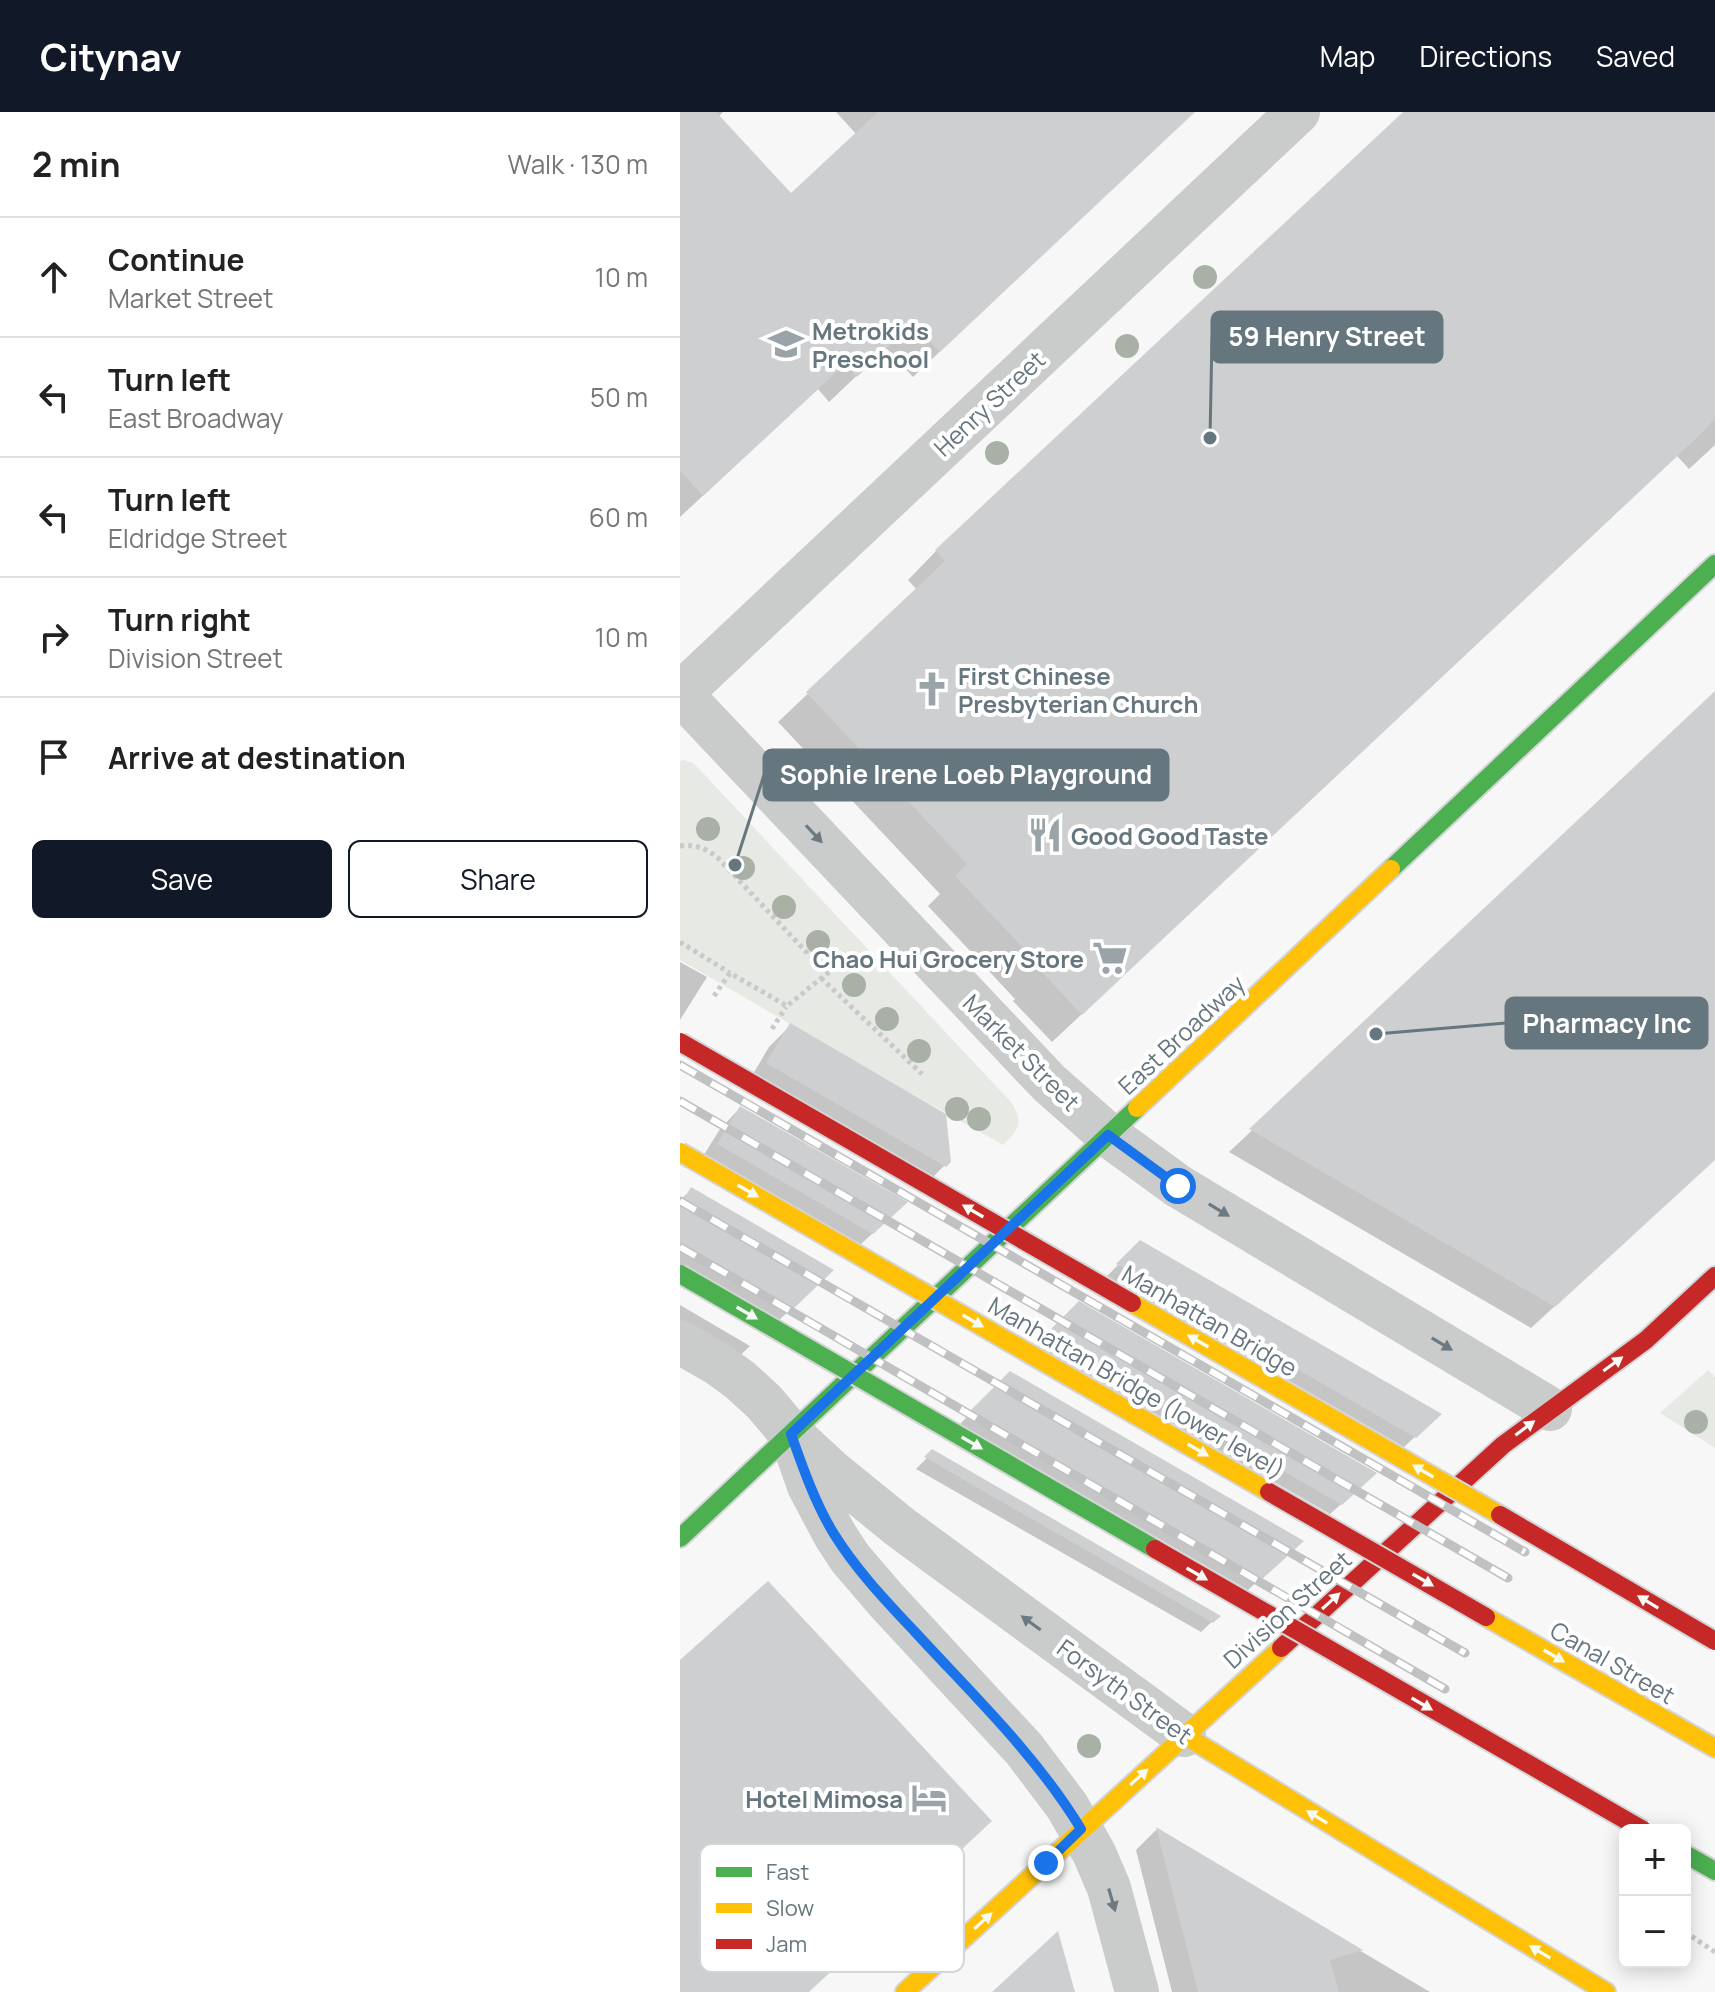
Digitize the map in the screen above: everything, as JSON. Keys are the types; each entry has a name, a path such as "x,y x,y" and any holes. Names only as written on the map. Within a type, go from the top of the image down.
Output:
{"main road":[{"name":"East Broadway","path":"680,1538 1715,564"},
{"name":"Manhattan Bridge","path":"680,1042 1715,1641"},
{"name":"Manhattan Bridge (lower level)","path":"680,1152 1486,1617"},
{"path":"680,1274 1633,1824"},
{"name":"Division Street","path":"964,1938 1503,1445 1646,1340 1715,1276"},
{"name":"Canal Street","path":"1486,1617 1715,1748"},
{"name":"Forsyth Street","path":"1184,1735 1606,1992"},
{"path":"1691,1857 1715,1871"},
{"name":"Division Street","path":"905,1992 927,1972"}],"street":[{"name":"Henry Street","path":"680,694 1298,112"},
{"name":"Market Street","path":"680,694 1049,1083 1108,1135 1178,1186 1550,1409"},
{"name":"Forsyth Street","path":"680,1342 740,1380 830,1470 900,1527 1184,1735"},
{"path":"791,1434 815,1499 850,1558 1024,1749 1081,1829 1109,1888 1137,1992"}],"path":[{"path":"680,846 696,845 709,850 827,974"},
{"path":"680,942 787,1006"},
{"path":"772,1029 787,1006 850,955"},
{"path":"714,996 730,973"},
{"path":"821,978 922,1074"},
{"path":"1691,1936 1715,1952"}],"shaded area":[{"path":"680,761 693,763 700,770 1011,1102 1018,1125 1003,1145 680,960"},
{"path":"1708,1370 1715,1377 1715,1448 1660,1413"}],"building":[{"path":"680,112 716,112 791,193 878,112 1195,112 940,352 913,323 857,377 845,364 703,496 680,471"},
{"path":"1403,112 1715,112 1715,418 1082,1015 955,876 967,864 806,692 945,561 935,550"},
{"path":"1715,691 1715,1160 1555,1307 1249,1129"},
{"path":"790,1023 946,1114 951,1162 946,1167 766,1063"},
{"path":"740,1106 908,1202 873,1234 717,1144"},
{"path":"691,1187 834,1270 792,1310 693,1252 680,1249 680,1205"},
{"path":"1140,1240 1442,1414 1416,1438 1116,1264"},
{"path":"1079,1301 1377,1473 1342,1505 1046,1334"},
{"path":"1010,1371 1304,1541 1260,1581 969,1412"},
{"path":"932,1449 1221,1616 1213,1623 924,1457"},
{"path":"768,1581 992,1821 964,1847 964,1844 700,1844 700,1972 830,1972 809,1992 680,1992 680,1660"},
{"path":"1156,1827 1363,1950 1330,1960 1339,1992 1198,1992"},
{"path":"1058,1931 1075,1992 992,1992"}],"railway":[{"path":"680,1065 1525,1552"},
{"path":"680,1101 1508,1578"},
{"path":"680,1201 1465,1653"},
{"path":"680,1247 1445,1689"}],"traffic: fast":[{"path":"1391,869 1715,564"},
{"path":"680,1538 1137,1108"},
{"path":"680,1274 1155,1549"},
{"path":"1691,1857 1715,1871"}],"traffic: slow":[{"path":"1137,1108 1391,869"},
{"path":"680,1152 1269,1492"},
{"path":"1132,1303 1500,1515"},
{"path":"1486,1617 1715,1748"},
{"path":"964,1938 1281,1648"},
{"path":"1184,1735 1606,1992"},
{"path":"905,1992 927,1972"}],"traffic: jam":[{"path":"680,1042 1132,1303"},
{"path":"1281,1648 1503,1445 1646,1340 1715,1276"},
{"path":"1269,1492 1486,1617"},
{"path":"1500,1515 1715,1641"},
{"path":"1155,1549 1633,1824"}],"place":[{"name":"Metrokids Preschool","path":"786,344"},
{"name":"59 Henry Street","path":"1210,438"},
{"name":"First Chinese Presbyterian Church","path":"932,689"},
{"name":"Good Good Taste","path":"1045,835"},
{"name":"Sophie Irene Loeb Playground","path":"735,865"},
{"name":"Chao Hui Grocery Store","path":"1110,958"},
{"name":"Pharmacy Inc","path":"1376,1034"},
{"name":"Hotel Mimosa","path":"929,1798"}],"route":[{"path":"1046,1863 1081,1829 1024,1749 850,1558 809,1486 791,1434 1108,1135 1178,1186"}]}
